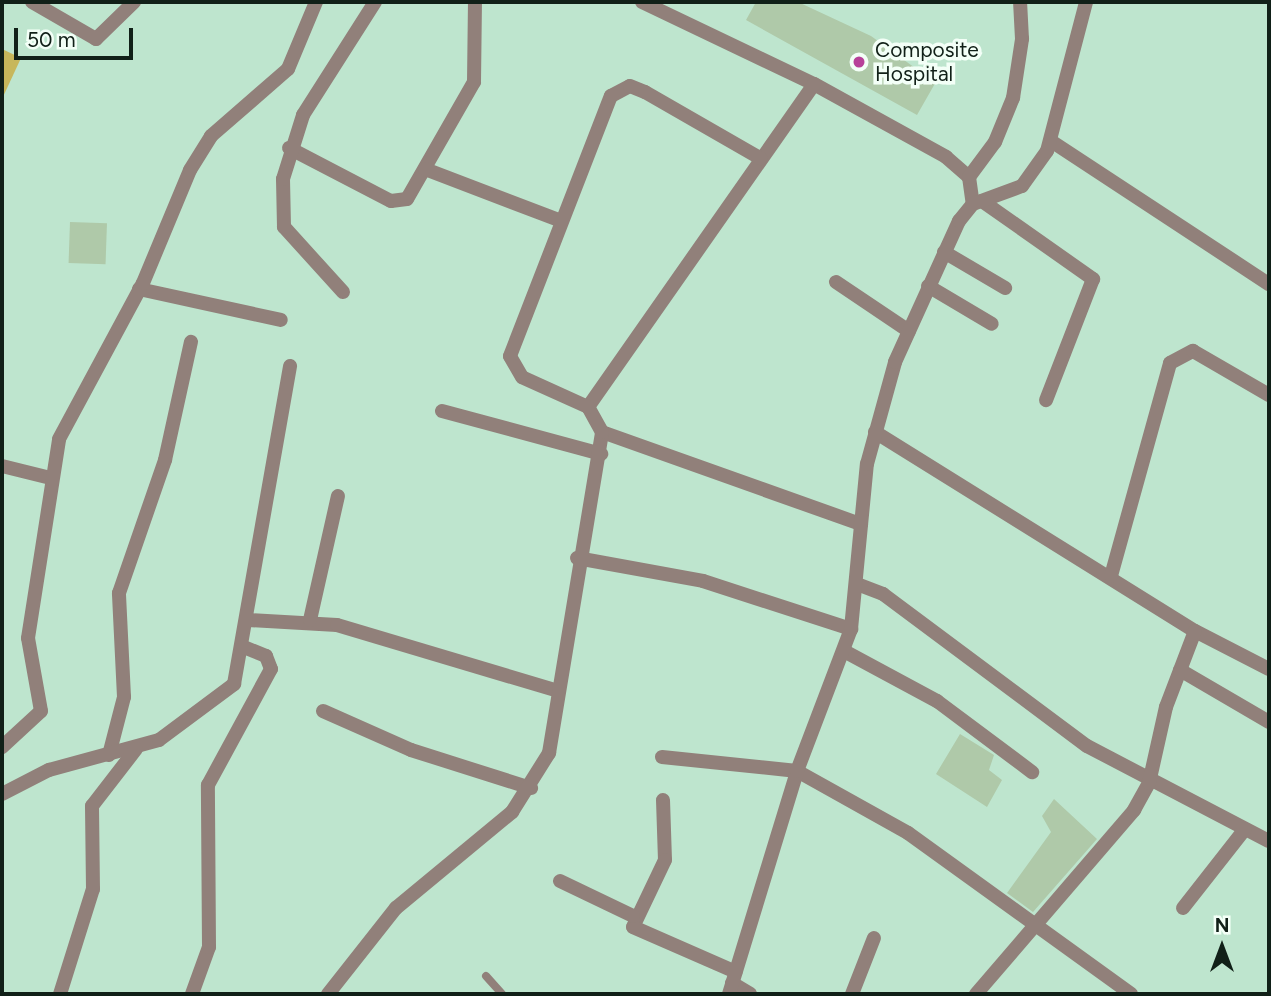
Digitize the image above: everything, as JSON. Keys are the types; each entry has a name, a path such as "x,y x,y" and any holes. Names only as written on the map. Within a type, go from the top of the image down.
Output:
{"street":[{"path":"33,2 96,40 134,2"},
{"path":"2,747 41,711 28,638 59,439 139,289 211,136 288,69 316,2"},
{"path":"344,292 284,227 289,148 375,2"},
{"path":"289,148 391,201 407,200 478,70 475,2"},
{"path":"642,2 814,84 946,158 969,177 977,202 1093,279 1046,400"},
{"path":"969,177 995,142 1013,98 1022,40 1020,2"},
{"path":"732,983 797,771 851,629 861,524 875,432 909,331 944,252 977,202 1022,186 1051,141 1086,2"},
{"path":"588,407 814,84"},
{"path":"328,994 396,908 512,812 531,788 549,753 555,690 577,558 601,454 602,432 588,407 522,377 510,356 561,221 620,88 645,92 760,158"},
{"path":"1051,141 1269,284"},
{"path":"425,169 561,221"},
{"path":"944,252 1005,288"},
{"path":"836,282 909,331"},
{"path":"928,286 992,324"},
{"path":"139,289 281,320"},
{"path":"109,755 124,697 119,593 165,460 191,342"},
{"path":"1111,576 1170,363 1192,351 1269,395"},
{"path":"2,794 49,770 136,749 216,702 234,684 244,647 289,366"},
{"path":"442,411 601,454"},
{"path":"602,432 861,524"},
{"path":"875,432 1111,576 1195,631 1269,669"},
{"path":"2,466 51,478"},
{"path":"310,620 338,496"},
{"path":"577,558 724,586 851,629"},
{"path":"857,584 883,594 1041,716 1149,783 1269,841"},
{"path":"248,620 310,620 555,690"},
{"path":"976,994 1030,927 1134,810 1149,783 1180,670 1195,631"},
{"path":"192,994 209,947 208,785 271,669 266,656 244,647"},
{"path":"844,651 937,701 1032,772"},
{"path":"1180,670 1269,722"},
{"path":"323,710 411,750 531,788"},
{"path":"60,994 93,889 92,806 136,749"},
{"path":"662,757 797,771 908,833 1030,927 1131,994"},
{"path":"633,916 666,860 663,800"},
{"path":"1183,908 1245,829"},
{"path":"560,881 633,916 638,931 750,994"},
{"path":"852,994 874,938"}],"lane":[{"path":"486,976 502,994"}],"shaded area":[{"path":"2,49 21,58 2,99"}],"building":[{"path":"756,2 798,2 871,36 922,73 927,65 941,73 917,115 746,20"},
{"path":"70,222 107,223 106,264 69,263"},
{"path":"960,734 994,755 989,770 1002,780 987,807 936,774"},
{"path":"1054,799 1097,839 1033,912 1007,893 1051,832 1042,816"}],"place":[{"name":"Composite Hospital","path":"859,62"}]}
